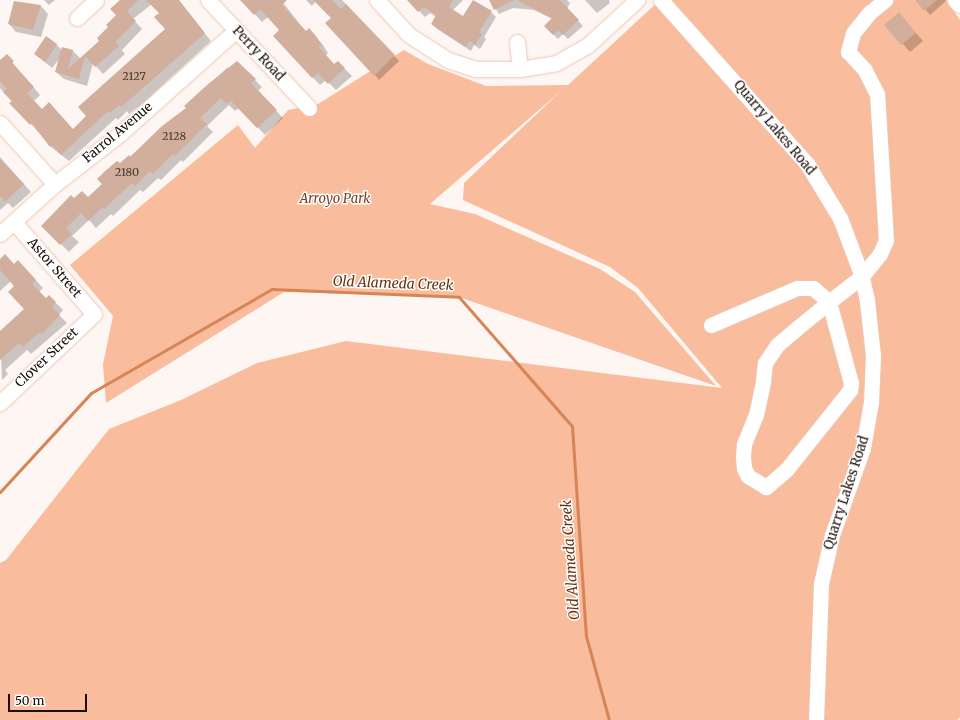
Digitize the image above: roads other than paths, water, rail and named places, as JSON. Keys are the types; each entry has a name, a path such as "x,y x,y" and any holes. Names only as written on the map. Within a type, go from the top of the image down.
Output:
{"main road":[{"path":"957,0 960,3"}],"street":[{"path":"77,18 96,0"},
{"name":"Perry Road","path":"208,0 309,108"},
{"path":"377,0 409,35 448,60 475,69 520,69 556,63 588,44 637,0"},
{"name":"Quarry Lakes Road","path":"661,0 807,164 840,218 862,276 872,328 873,379 871,402 863,448 832,535 821,584 818,610 816,720"},
{"path":"711,325 797,288 813,288 830,302 852,383 850,390 787,469 766,487 748,476 744,468 743,457 744,444 756,415 765,363 777,345 830,302 862,276 880,254 886,240 878,94 865,70 848,52 853,32 869,13 885,0"},
{"name":"Farrol Avenue","path":"0,234 55,184 121,133 236,30"},
{"path":"517,42 520,69"},
{"path":"0,123 55,184"},
{"name":"Astor Street","path":"14,222 94,314"},
{"name":"Clover Street","path":"0,403 94,314"}],"waterway":[{"name":"Old Alameda Creek","path":"0,492 91,393 272,289 459,297 572,426 586,636 609,720"}],"park label":[{"name":"Arroyo Park","path":"335,199"}]}
